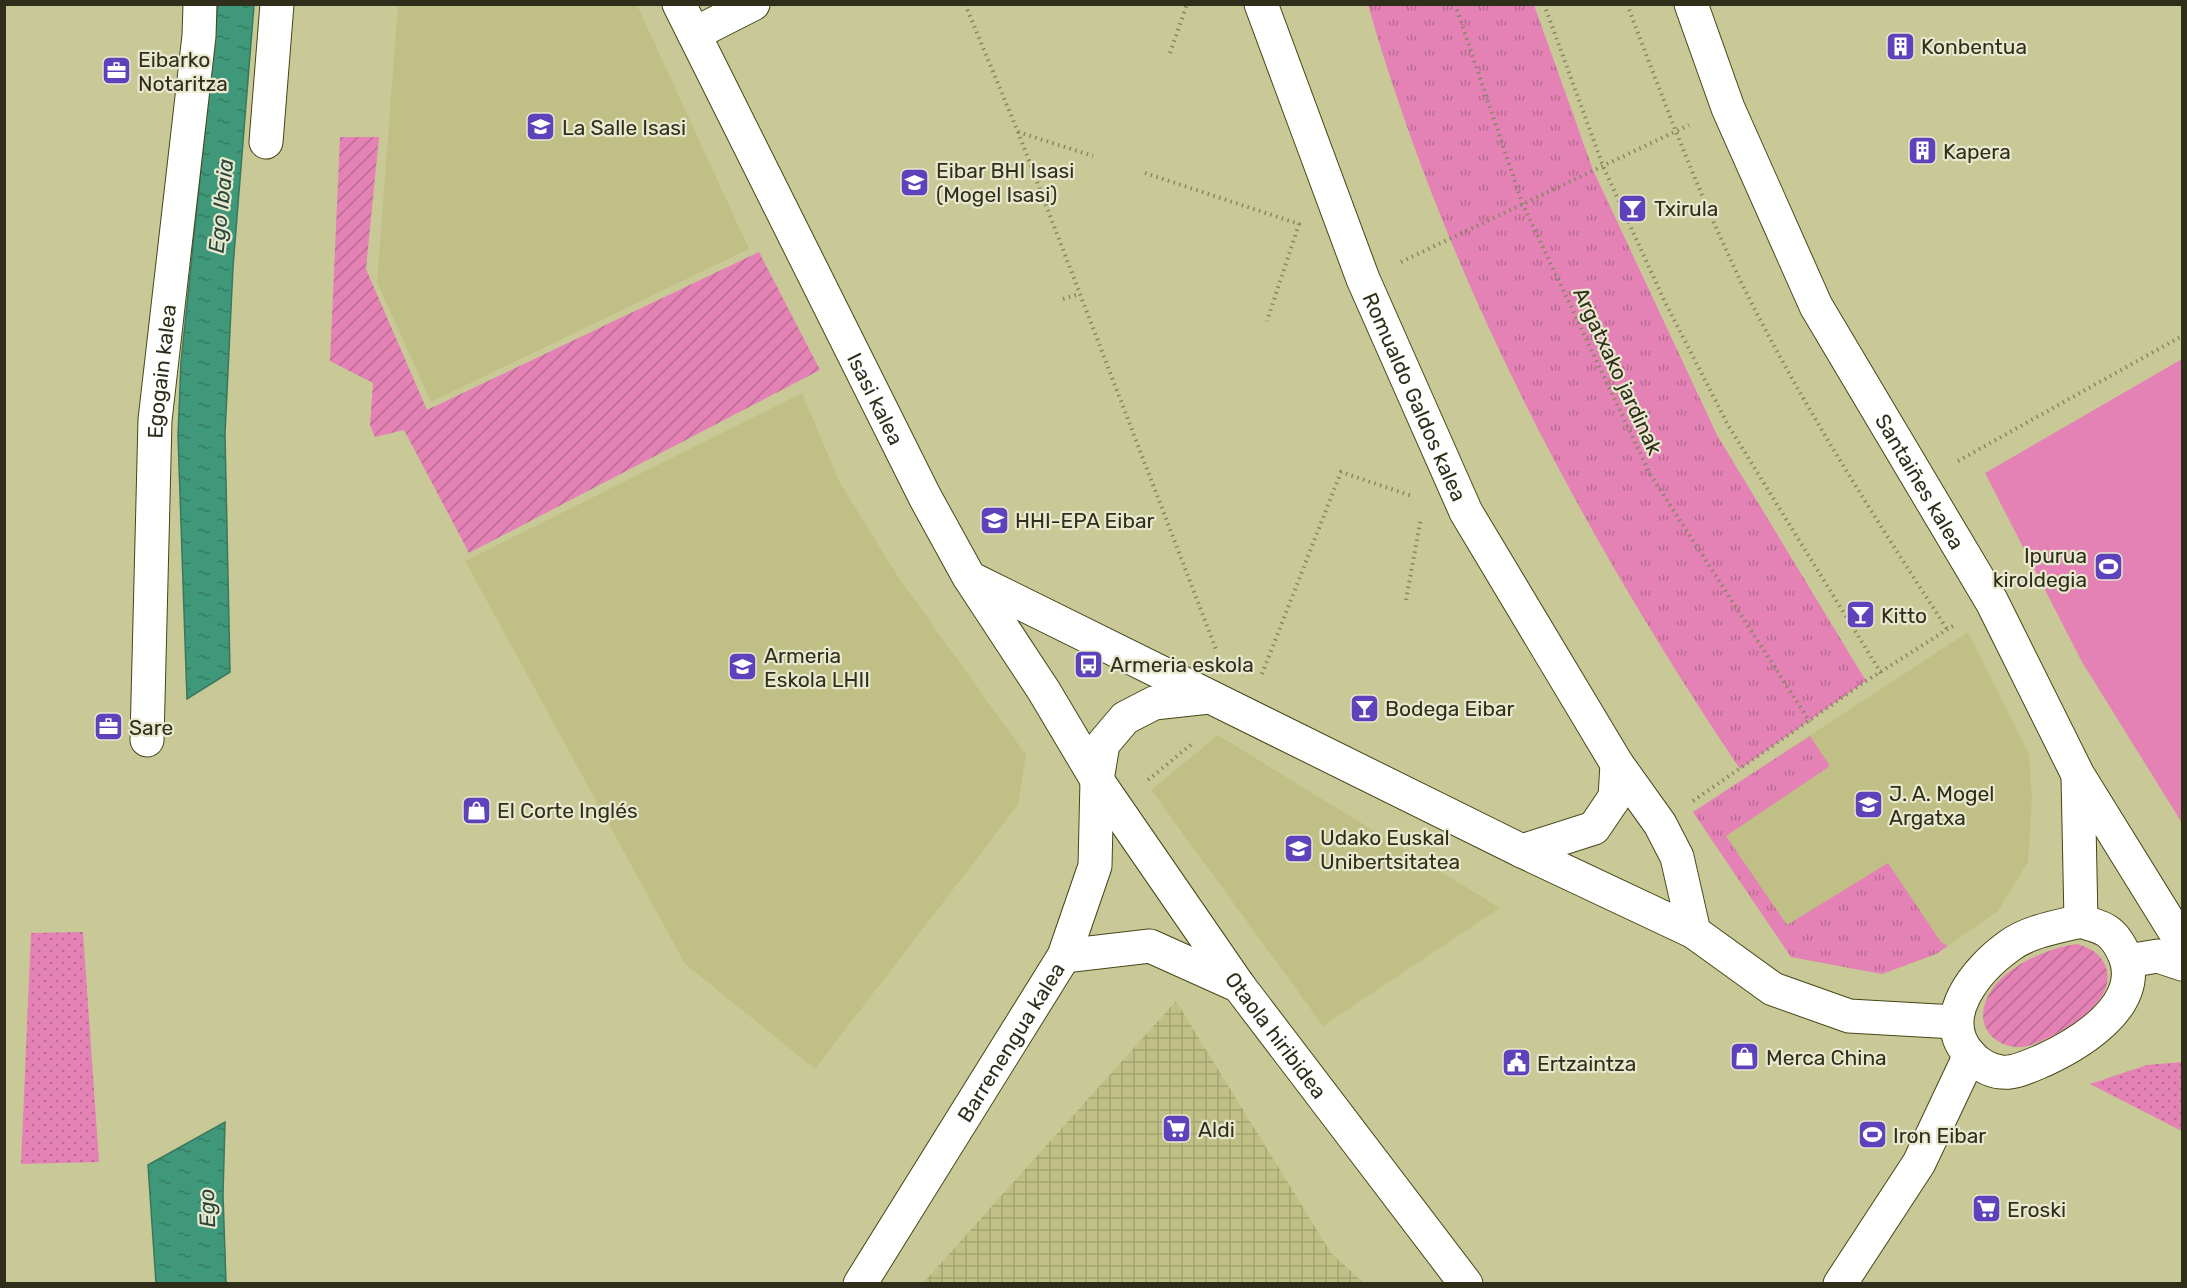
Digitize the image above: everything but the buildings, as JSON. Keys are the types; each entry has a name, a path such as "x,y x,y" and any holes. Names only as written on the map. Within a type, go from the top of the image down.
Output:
{"street":[{"name":"Egogain kalea","path":"147,740 155,420 199,36 200,4"},
{"path":"266,142 277,4"},
{"name":"Isasi kalea","path":"680,4 925,497 969,577 1044,691 1097,780"},
{"path":"693,34 753,4"},
{"name":"Romualdo Galdos kalea","path":"1261,4 1363,279 1466,512 1617,764 1659,824 1677,857 1694,932"},
{"name":"Santaiñes kalea","path":"1691,4 1728,108 1816,306 1992,602 2078,775 2182,943"},
{"path":"969,577 1209,697 1250,714 1522,851 1694,932 1773,989 1850,1016 1955,1022"},
{"path":"1064,956 1095,867 1097,780 1103,744 1125,718 1154,703 1209,697"},
{"path":"1522,851 1594,828 1615,797 1617,764"},
{"path":"2078,775 2081,921"},
{"name":"Otaola hiribidea","path":"1097,780 1239,986 1466,1284"},
{"path":"2081,921 2107,931 2121,945 2127,961 2130,969 2124,996 2111,1014 2082,1039 2059,1053 2029,1066 2001,1073 1978,1064 1962,1048 1955,1022 1967,987 1991,960 2011,944 2036,932 2081,921"},
{"name":"Barrenengua kalea","path":"860,1284 1064,956 1150,946 1239,986"},
{"path":"2127,961 2158,956 2182,964"},
{"path":"1840,1284 1923,1154 1970,1055"}],"path":[{"path":"965,4 1018,132 1216,651 1221,658"},
{"path":"1170,53 1188,4"},
{"name":"Argatxako jardinak","path":"1455,4 1523,206 1650,474 1810,722"},
{"path":"1544,4 1603,166 1664,300 1728,425 1881,673"},
{"path":"1627,4 1675,131 1749,296 1849,477 1947,629 1690,803"},
{"path":"1398,264 1523,206 1675,131"},
{"path":"1018,132 1093,156"},
{"path":"1145,173 1299,224 1267,321"},
{"path":"1064,299 1079,294"},
{"path":"1953,464 2182,336"},
{"path":"1250,714 1256,689 1341,472 1414,496"},
{"path":"1406,600 1422,511"},
{"path":"1143,784 1197,740"}],"shaded area":[{"name":"La Salle Isasi","path":"398,5 637,5 749,249 431,402 377,282"},
{"name":"Armeria Eskola LHII","path":"802,393 840,483 899,578 1026,755 1018,805 815,1069 685,964 465,561"},
{"name":"J. A. Mogel Argatxa","path":"1968,632 2029,754 2032,798 2028,862 1998,911 1936,954 1882,974 1791,957 1693,812"},
{"name":"Udako Euskal Unibertsitatea","path":"1218,735 1500,908 1323,1026 1151,790"},
{"name":"Aldi","path":"1176,1001 1331,1253 1364,1283 923,1283"}],"green space":[{"path":"1368,5 1534,5 1593,170 1717,435 1866,681 1740,769 1626,588 1573,496 1524,401 1478,305 1437,207 1400,107"},
{"path":"340,137 379,137 366,269 427,410 759,252 820,370 469,553 404,430 375,437 370,425 373,383 330,361"},
{"name":"Ipurua kiroldegia","path":"2182,359 2182,823 2082,662 1985,473"},
{"path":"1810,736 1830,766 1726,836 1787,925 1888,863 1941,942 1948,946 1936,954 1882,974 1791,957 1693,812"},
{"path":"83,932 99,1162 21,1164 31,933"},
{"path":"2077,944 2094,952 2105,965 2108,979 2104,992 2096,1004 2071,1025 2031,1045 2011,1046 1994,1039 1984,1024 1983,1014 1985,1004 1999,981 2010,971 2037,956"},
{"path":"2182,1062 2182,1131 2090,1084 2147,1065"}],"water":[{"name":"Ego Ibaia","path":"218,5 254,5 233,267 225,434 230,672 187,699 178,436 181,362"},
{"name":"Ego","path":"225,1122 223,1195 226,1283 156,1283 148,1165"}],"place":[{"name":"Konbentua","path":"1900,46"},
{"name":"Eibarko Notaritza","path":"117,71"},
{"name":"La Salle Isasi","path":"541,127"},
{"name":"Kapera","path":"1922,151"},
{"name":"Eibar BHI Isasi (Mogel Isasi)","path":"915,182"},
{"name":"Txirula","path":"1633,208"},
{"name":"HHI-EPA Eibar","path":"994,520"},
{"name":"Ipurua kiroldegia","path":"2108,567"},
{"name":"Kitto","path":"1860,615"},
{"name":"Armeria eskola","path":"1089,664"},
{"name":"Armeria Eskola LHII","path":"743,667"},
{"name":"Bodega Eibar","path":"1364,708"},
{"name":"Sare","path":"108,727"},
{"name":"J. A. Mogel Argatxa","path":"1868,805"},
{"name":"El Corte Inglés","path":"476,810"},
{"name":"Udako Euskal Unibertsitatea","path":"1299,849"},
{"name":"Merca China","path":"1745,1057"},
{"name":"Ertzaintza","path":"1516,1063"},
{"name":"Aldi","path":"1177,1129"},
{"name":"Iron Eibar","path":"1872,1135"},
{"name":"Eroski","path":"1986,1209"}]}
